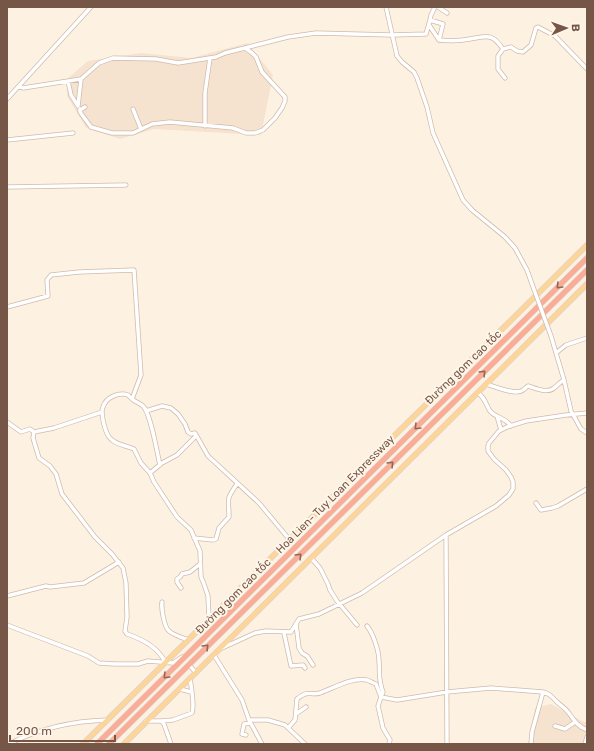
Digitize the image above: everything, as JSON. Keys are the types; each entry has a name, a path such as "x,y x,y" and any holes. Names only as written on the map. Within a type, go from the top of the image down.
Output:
{"highway":[{"name":"Hoa Lien- Tuy Loan Expressway","path":"97,744 587,258"},
{"name":"Hoa Lien- Tuy Loan Expressway","path":"109,744 587,270"}],"main road":[{"name":"Đường gom cao tốc","path":"83,744 587,245"},
{"path":"124,744 587,284"}],"street":[{"path":"7,99 91,7"},
{"path":"386,7 397,56 414,72 417,78 427,107 433,133 463,200 472,210 505,237 515,248 527,270 551,336 572,414 581,429 587,433"},
{"path":"19,86 23,88 81,79 98,63 112,58 156,59 178,63 210,58 288,37 316,33 392,35 426,34 434,7"},
{"path":"438,7 447,13"},
{"path":"430,20 443,24 439,40"},
{"path":"429,25 439,40"},
{"path":"505,78 498,69 498,56 503,49 511,47 517,51 523,52 531,45 536,28 538,27 555,36 587,69"},
{"path":"439,40 470,40 487,36 496,40 503,49"},
{"path":"68,81 71,95 80,112 91,127 112,133 133,133 152,124 162,123 233,128 246,133 254,133 263,130 268,126 282,108 285,101 284,94 262,72 256,56 245,48"},
{"path":"205,126 205,93 210,58"},
{"path":"79,108 81,79"},
{"path":"79,108 85,107"},
{"path":"133,109 141,128"},
{"path":"7,140 73,133"},
{"path":"7,187 126,185"},
{"path":"7,307 48,296 47,280 51,275 79,272 134,270 141,375 132,399"},
{"path":"556,353 566,345 587,338"},
{"path":"486,384 509,391 524,390 528,386 542,390 549,390 553,389 556,384 564,380"},
{"path":"477,393 482,395 490,411 506,420 511,426"},
{"path":"160,465 150,424 143,406 128,395 125,394 114,396 102,407 105,429 109,437 116,443 134,449 141,463 150,473 154,482 177,517 191,530 200,551 201,577 208,596 209,619"},
{"path":"146,411 162,406 171,408 178,414 185,424 188,432 191,434 195,432 208,456 259,503 289,539"},
{"path":"7,422 21,432 30,429 34,432 54,428 102,412"},
{"path":"218,650 255,633 266,631 284,633 291,632 299,620 319,614 362,593 446,535 496,506 512,492 513,482 510,474 488,451 489,443 501,430 526,421 572,414 587,414"},
{"path":"497,416 501,430"},
{"path":"34,432 33,438 39,458 50,466 56,474 62,494 95,537 119,562 125,573 127,634 140,638 151,646 159,652 165,662"},
{"path":"150,473 177,455 196,436"},
{"path":"194,538 216,539 219,528 229,517 228,499 237,484"},
{"path":"536,503 541,510 552,508 587,489"},
{"path":"446,535 447,744"},
{"path":"310,558 320,568 330,590 339,604 357,625"},
{"path":"7,596 46,586 50,587 84,583 119,562"},
{"path":"181,588 177,580 182,574 190,572 200,564"},
{"path":"162,602 162,612 167,629 175,635 188,640"},
{"path":"296,623 299,648 313,665"},
{"path":"7,625 88,656 99,663 125,664 148,661 172,663 182,657"},
{"path":"367,626 371,630 379,659 379,682 383,692 378,706 383,728 390,740 389,744"},
{"path":"284,633 291,666 304,667 301,661"},
{"path":"214,654 242,700 250,721 262,744"},
{"path":"191,667 196,673"},
{"path":"146,721 169,721 192,713 194,710 194,705 190,678"},
{"path":"288,728 294,720 296,714 297,699 304,694 312,692 318,694 350,681 367,680 376,684 381,697"},
{"path":"180,688 191,692"},
{"path":"381,697 397,700 447,692 491,688 543,692 551,694 575,722 581,728 587,730"},
{"path":"531,744 532,732 543,692"},
{"path":"296,714 306,707"},
{"path":"9,744 25,736 55,726 87,721 108,720"},
{"path":"161,721 165,727 171,744"},
{"path":"246,735 242,734 244,724 250,721 272,721 285,725 305,744"},
{"path":"555,726 565,729 575,722"},
{"path":"584,743 587,737"}],"shaded area":[{"path":"247,43 273,75 261,135 154,129 120,139 86,128 67,96 68,78 88,61 141,53 192,58"},
{"path":"551,704 584,722 587,722 587,744 528,744 535,708"}]}
